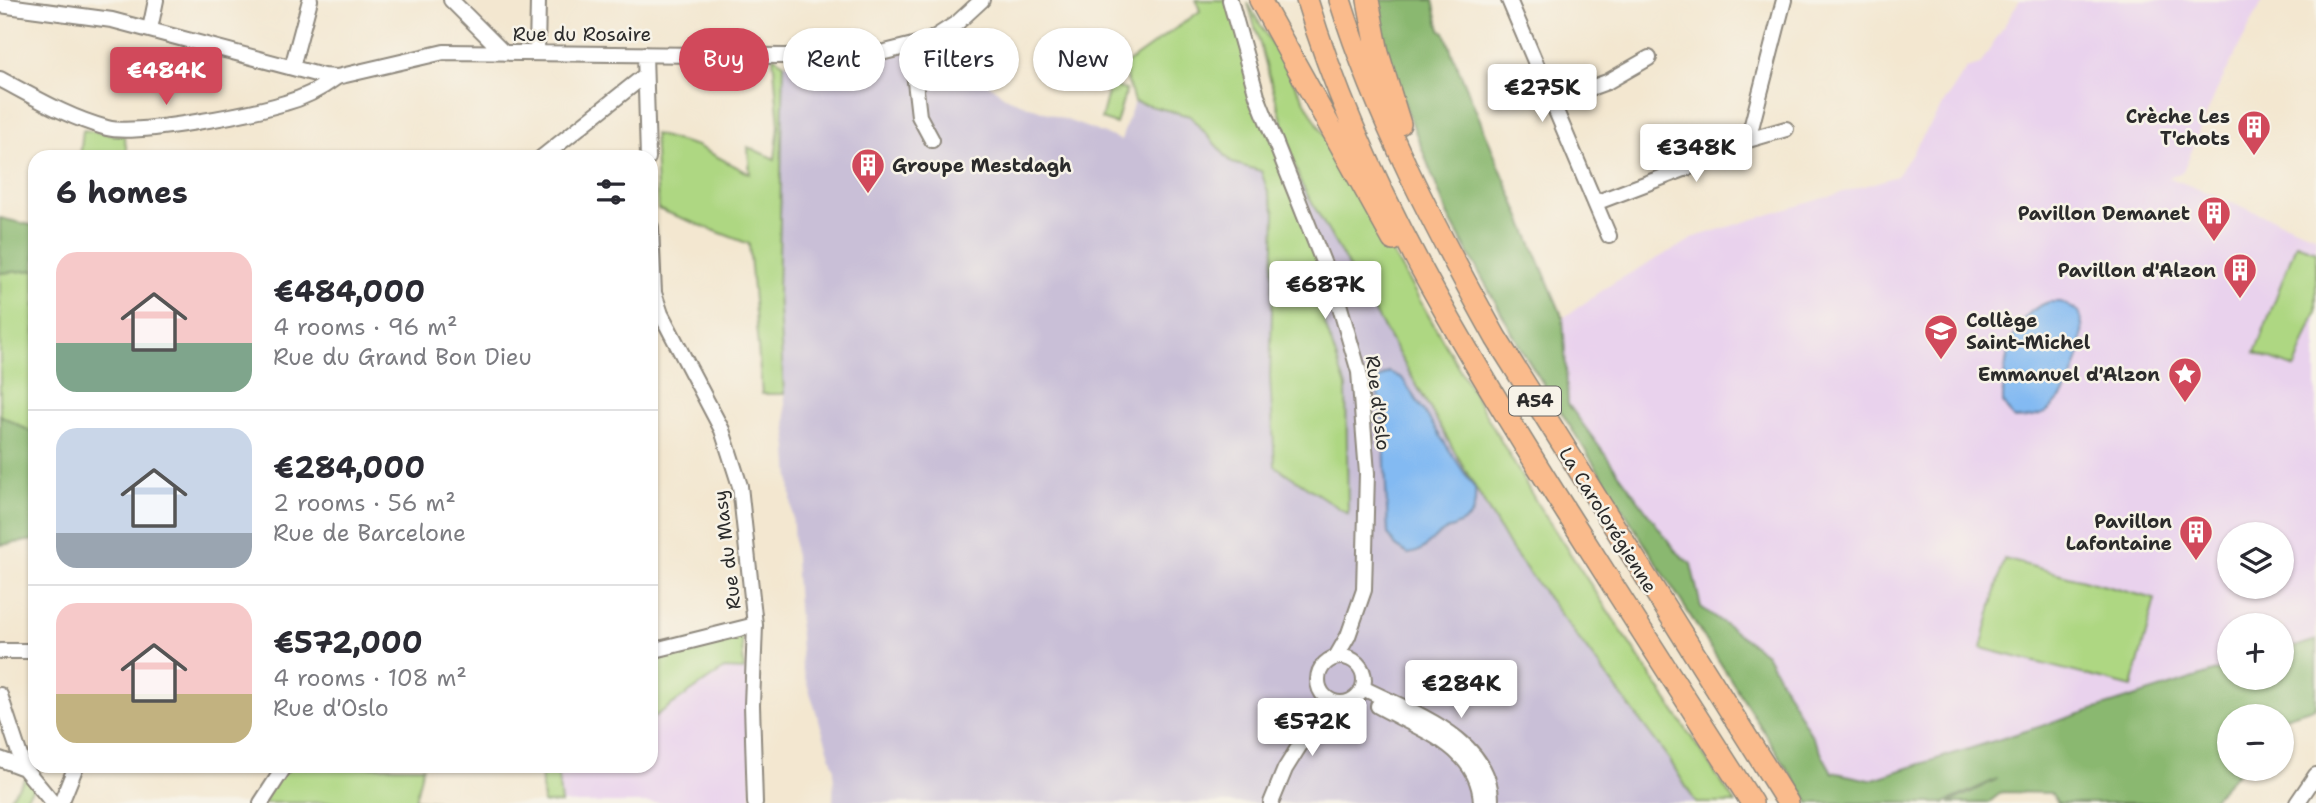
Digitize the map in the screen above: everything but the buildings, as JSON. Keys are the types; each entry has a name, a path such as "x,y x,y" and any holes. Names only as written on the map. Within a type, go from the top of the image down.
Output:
{"highway":[{"path":"1260,0 1334,139 1452,340 1475,363"},
{"name":"La Carolorégienne","path":"1307,0 1351,120 1390,205 1475,363 1752,803"},
{"name":"La Carolorégienne","path":"1340,0 1377,103 1415,183 1496,338 1788,803"},
{"path":"1368,0 1378,53 1415,160 1415,183"}],"street":[{"path":"150,29 156,0"},
{"path":"292,67 310,0"},
{"path":"452,0 504,53"},
{"path":"537,53 538,0"},
{"name":"Rue du Rosaire","path":"949,28 982,0"},
{"name":"Rue d'Oslo","path":"1230,0 1257,96 1323,261 1359,372 1367,472 1364,590 1348,636 1336,657"},
{"path":"1509,0 1609,236"},
{"path":"1748,140 1784,0"},
{"path":"0,5 49,10 150,29 337,77"},
{"name":"Rue du Rosaire","path":"337,77 444,52 823,55 899,48"},
{"path":"645,54 648,150"},
{"path":"1552,102 1607,82 1648,58"},
{"path":"551,150 644,76"},
{"path":"0,79 77,117 109,129 139,129 286,103 322,88 337,77"},
{"path":"916,91 919,116 932,140"},
{"path":"1595,203 1713,158 1748,140 1786,129"},
{"name":"Rue du Masy","path":"658,305 722,430 740,486 755,625 752,705 755,803"},
{"path":"658,649 755,625"},
{"path":"0,650 28,651"},
{"path":"1344,657 1358,664 1364,680 1361,692 1344,704 1328,700 1318,688 1318,672 1328,660 1344,657"},
{"path":"1361,692 1455,749 1468,761 1477,779 1481,803"},
{"path":"1361,692 1462,741 1486,775 1491,803"},
{"path":"0,695 24,768 28,773"},
{"path":"1271,803 1284,769 1328,700"},
{"path":"0,759 24,768"},
{"path":"28,773 54,803"},
{"path":"61,803 73,773"},
{"path":"261,803 280,773"},
{"path":"2297,803 2316,775"}],"shaded area":[{"name":"Collège Saint-Michel","path":"2020,0 2263,0 2216,92 2183,172 2168,177 2316,236 2316,640 2294,647 2294,613 2217,613 2217,671 1870,780 1832,772 1766,654 1701,607 1691,564 1675,550 1568,404 1563,318 1616,281 1698,236 1897,176 1966,69 1980,65"},
{"path":"899,50 899,91 998,91 1009,99 1121,140 1134,102 1190,116 1232,163 1300,182 1509,546 1669,759 1697,803 833,803 834,767 802,668 778,293 783,91 885,91 885,52"},
{"path":"724,669 752,670 751,803 561,803 558,773 658,773 658,714"}],"green space":[{"path":"1196,0 1229,0 1322,272 1323,318 1346,387 1348,514 1275,466 1270,377 1275,213 1261,171 1232,163 1190,116 1134,102 1131,91 1133,91 1133,59 1200,11"},
{"path":"1379,0 1433,0 1440,30 1445,32 1563,318 1568,404 1675,550 1691,564 1701,607 1766,654 1832,772 1870,780 2217,671 2217,690 2294,690 2294,647 2316,640 2316,707 2294,714 2294,704 2217,704 2217,781 2230,781 2209,803 2058,803 2051,793 2002,792 1988,803 1949,803 1997,779 1944,803 1809,803 1523,352 1448,216 1395,79 1383,34"},
{"path":"1248,3 1538,505 1735,803 1696,803 1669,759 1509,546 1300,182"},
{"path":"773,56 783,62 778,293 784,394 762,394 749,244 658,209 658,150 655,150 654,134 697,146 750,174 748,147 775,159 779,125"},
{"path":"1108,91 1126,91 1116,124 1101,119"},
{"path":"83,130 124,136 127,150 81,150"},
{"path":"0,218 28,224 28,271 0,273"},
{"path":"2296,244 2316,251 2316,312 2295,368 2255,353"},
{"path":"28,271 28,430 0,415 0,273"},
{"path":"0,415 28,430 28,541 0,545"},
{"path":"2004,559 2155,599 2132,687 1981,648"},
{"path":"741,629 744,670 724,669 658,714 658,649"},
{"path":"29,773 37,783 22,803 6,803"},
{"path":"271,773 422,773 415,800 438,802 257,803"},
{"path":"541,773 558,773 561,803 543,803"}],"water":[{"path":"2049,302 2061,302 2079,312 2082,336 2076,366 2064,393 2046,412 2038,416 2014,419 2003,403 2004,373 2011,344 2016,330 2025,318"},
{"path":"1389,372 1402,378 1475,489 1471,516 1439,535 1422,549 1408,554 1396,546 1388,534 1383,418 1375,382"}],"place":[{"name":"Crèche Les T'chots","path":"2254,157"},
{"name":"Groupe Mestdagh","path":"868,195"},
{"name":"Pavillon Demanet","path":"2214,243"},
{"name":"Pavillon d'Alzon","path":"2240,300"},
{"name":"Collège Saint-Michel","path":"1941,361"},
{"name":"Emmanuel d'Alzon","path":"2185,404"},
{"name":"Pavillon Lafontaine","path":"2196,562"}]}
